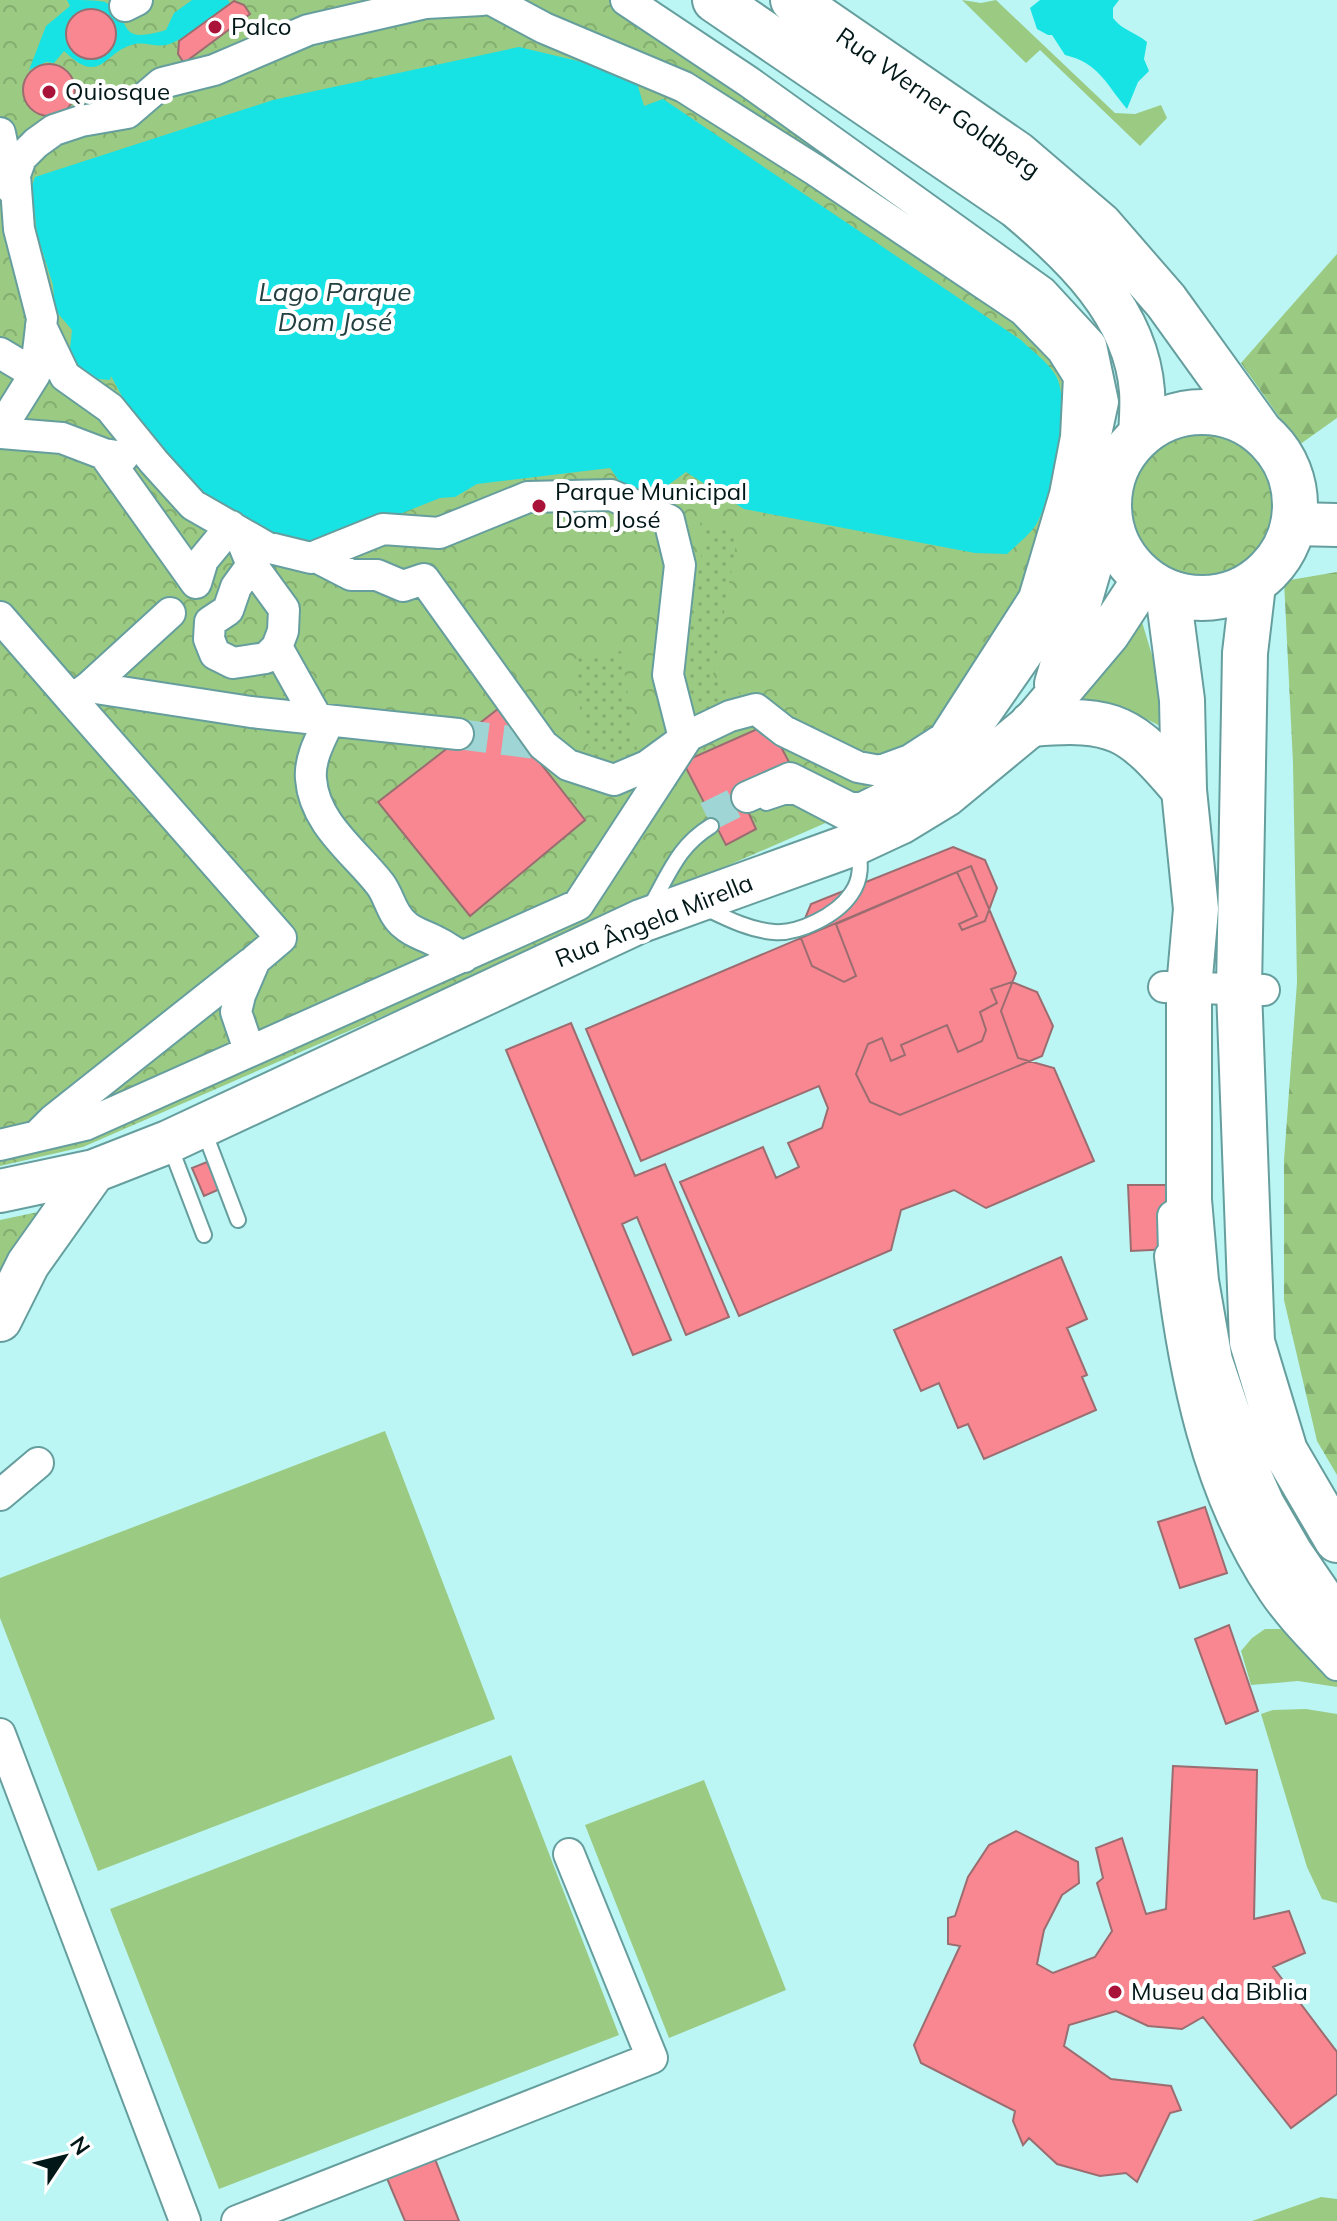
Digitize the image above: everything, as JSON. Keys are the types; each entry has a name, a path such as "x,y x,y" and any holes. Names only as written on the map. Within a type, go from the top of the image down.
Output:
{"main road":[{"name":"Rua Werner Goldberg","path":"715,0 1017,206 1055,238 1118,313 1133,349 1142,390 1141,434"},
{"name":"Rua Werner Goldberg","path":"793,0 1017,154 1100,225 1166,301 1261,433"},
{"path":"1201,411 1233,417 1261,433 1279,451 1291,474 1296,499 1294,524 1280,559 1253,585 1226,596 1197,599 1156,586 1125,558 1113,531 1109,503 1113,477 1124,454 1141,434 1169,418 1201,411"},
{"path":"1253,585 1245,653 1251,990 1252,1342 1285,1451 1337,1540"},
{"path":"1156,586 1182,700 1184,790 1196,909 1177,988 1196,1281 1210,1361 1247,1471 1262,1505 1310,1586 1337,1622"},
{"path":"1041,713 1060,722 1102,724 1128,734 1152,752 1184,790"}],"street":[{"path":"9,220 15,175 21,158 54,130 81,121 127,113 162,83 214,70 308,30 426,3 482,0"},
{"path":"424,579 543,745 568,765 614,780 647,766 688,736 730,716 756,709 784,731 858,767 880,771 910,760 944,738 1034,598 1065,494 1076,437 1079,377 1062,350 1023,310 815,170 684,87 544,28 492,0"},
{"path":"626,0 749,82 1042,292 1091,345 1103,402 1057,612 951,764 862,808 850,808 790,778 750,802"},
{"path":"0,133 9,220 42,318 35,374 0,432 62,438 104,454 154,462"},
{"path":"41,326 65,376 110,408 193,505 266,547 303,559 316,557 383,529 439,533 528,497 611,495 669,520 680,565 668,675 682,730 688,736"},
{"path":"0,353 35,374"},
{"path":"104,454 196,583"},
{"path":"1041,713 1109,503"},
{"path":"1294,524 1337,525"},
{"path":"80,694 170,613 196,583 203,560 235,529"},
{"path":"210,622 209,639 215,654 233,663 266,658 277,647 283,631 284,609 252,565 235,529"},
{"path":"424,579 439,533"},
{"path":"316,557 351,575 377,575 403,586 424,579"},
{"path":"170,613 193,625 210,622 228,610 236,587 252,565"},
{"name":"Rua Ângela Mirella","path":"0,1191 94,1171 186,1135 641,921 864,840 946,795 1041,713 1108,634 1156,586"},
{"path":"0,617 80,694 281,938 37,1136"},
{"path":"277,647 324,720 312,762 311,778 315,798 327,822 345,847 358,856 383,888 390,908 406,927 464,957"},
{"path":"80,694 458,734"},
{"path":"0,1145 85,1125 578,905 688,736"},
{"path":"249,1050 236,1012 255,960"},
{"path":"1177,988 1251,990"},
{"path":"0,1320 28,1264 94,1171"},
{"path":"1172,1202 1174,1251 1170,1256 1178,1327 1190,1391 1222,1489 1244,1544 1274,1593 1337,1665"},
{"path":"0,1495 38,1463"},
{"path":"0,1734 185,2221"},
{"path":"237,2221 652,2058 569,1854"}],"lane":[{"path":"692,902 739,924 783,932 811,924 841,906 852,893 861,866 864,840 795,797 750,802"},
{"path":"641,921 684,847 711,826"},
{"path":"186,1135 238,1220"},
{"path":"186,1135 204,1235"}],"green space":[{"name":"Parque Municipal Dom José","path":"0,0 621,0 1089,346 1055,611 846,814 83,1147 0,1166"},
{"path":"962,0 981,3 996,0 1115,113 1135,114 1161,105 1167,118 1140,146 1040,50 1026,63"},
{"path":"1337,254 1337,418 1299,445 1241,363"},
{"path":"1201,435 1228,440 1251,456 1267,479 1272,506 1267,533 1251,556 1228,572 1201,577 1174,572 1151,556 1135,533 1130,506 1135,479 1151,456 1174,440"},
{"path":"700,521 738,533 713,676 750,699 694,721 682,652 703,545"},
{"path":"1337,572 1337,1475 1317,1441 1284,1300 1284,1160 1297,982 1293,763 1284,581"},
{"path":"1142,622 1155,665 1167,731 1144,718 1120,710 1068,705"},
{"path":"621,651 638,758 604,762 593,755 584,731 575,659"},
{"path":"38,1212 0,1275 0,1220"},
{"path":"385,1431 495,1719 98,1871 0,1618 0,1578"},
{"path":"1265,1629 1284,1629 1337,1672 1337,1687 1298,1681 1251,1685 1241,1651"},
{"path":"1306,1709 1337,1714 1337,1903 1322,1899 1307,1867 1261,1714 1273,1710"},
{"path":"511,1755 619,2035 219,2189 110,1909"},
{"path":"704,1780 786,1990 669,2038 585,1825"},
{"path":"1321,2197 1337,2199 1337,2221 1252,2221"}],"water":[{"path":"67,0 105,2 120,16 131,33 138,35 166,30 174,13 192,0 228,0 230,3 190,33 166,45 135,44 95,67 77,62 64,51 54,63 46,62 29,70 46,26 70,6"},
{"path":"1040,0 1119,0 1113,8 1113,18 1147,42 1144,59 1149,71 1138,82 1127,109 1094,69 1065,55 1052,35 1037,29 1030,8"},
{"name":"Lago Parque Dom José","path":"519,47 578,61 636,80 644,106 663,99 1021,340 1045,362 1056,376 1060,389 1061,427 1049,492 1037,523 1027,535 1007,554 975,553 744,509 686,472 638,507 610,468 477,484 455,497 440,498 322,545 296,542 257,530 201,497 131,413 111,376 110,380 67,376 72,330 55,310 53,285 37,234 32,186 35,177 273,100"}],"building":[{"name":"Palco","path":"234,1 244,5 250,14 184,63 178,54 179,41"},
{"name":"Quiosque","path":"81,10 101,10 115,24 115,44 101,58 81,58 67,44 67,24"},
{"name":"Quiosque","path":"49,64 67,72 75,90 67,108 49,116 31,108 23,90 31,72"},
{"path":"498,709 585,820 470,916 378,802"},
{"path":"769,724 790,764 742,798 756,829 726,845 683,762"},
{"path":"953,847 985,860 997,888 985,921 962,930 959,924 977,916 957,872 836,924 856,976 844,982 812,966 799,933 811,904"},
{"path":"971,866 1016,973 1001,1011 1018,1058 1054,1068 1094,1161 986,1208 954,1190 901,1210 891,1250 739,1316 680,1182 763,1147 776,1178 799,1167 788,1143 822,1128 828,1108 819,1086 641,1161 586,1029"},
{"path":"1012,982 1037,992 1053,1026 1042,1056 900,1115 870,1102 856,1074 868,1044 882,1038 891,1061 905,1055 901,1045 947,1025 958,1052 982,1041 986,1030 980,1012 997,1003 991,989"},
{"path":"571,1023 635,1176 665,1164 729,1317 686,1335 637,1217 622,1224 671,1340 633,1355 506,1050"},
{"path":"207,1162 220,1189 204,1196 192,1168"},
{"path":"1128,1185 1168,1185 1171,1249 1131,1251"},
{"path":"1061,1257 1087,1319 1067,1328 1087,1375 1082,1377 1096,1410 984,1459 968,1424 958,1428 939,1383 921,1391 894,1330"},
{"path":"1205,1507 1227,1573 1180,1588 1158,1522"},
{"path":"1229,1625 1258,1711 1226,1724 1195,1639"},
{"name":"Museu da Biblia","path":"1173,1766 1257,1770 1254,1919 1289,1911 1305,1953 1273,1967 1337,2052 1337,2094 1291,2128 1203,2017 1182,2029 1148,2026 1116,2011 1069,2025 1064,2046 1111,2079 1171,2086 1181,2110 1170,2113 1137,2182 1126,2173 1100,2176 1057,2164 1029,2138 1023,2145 1013,2121 1015,2111 921,2063 914,2045 960,1946 948,1944 948,1918 955,1916 968,1877 989,1845 1016,1831 1078,1862 1079,1883 1062,1895 1044,1930 1037,1964 1053,1973 1095,1957 1112,1931 1097,1883 1103,1878 1096,1848 1122,1838 1146,1914 1166,1909"},
{"path":"435,2159 459,2221 405,2221 386,2176"}],"tunnel":[{"path":"458,734 543,745"},
{"path":"707,817 747,797"}],"place":[{"name":"Palco","path":"215,27"},
{"name":"Quiosque","path":"49,92"},
{"name":"Parque Municipal Dom José","path":"539,506"},
{"name":"Museu da Biblia","path":"1115,1992"}]}
